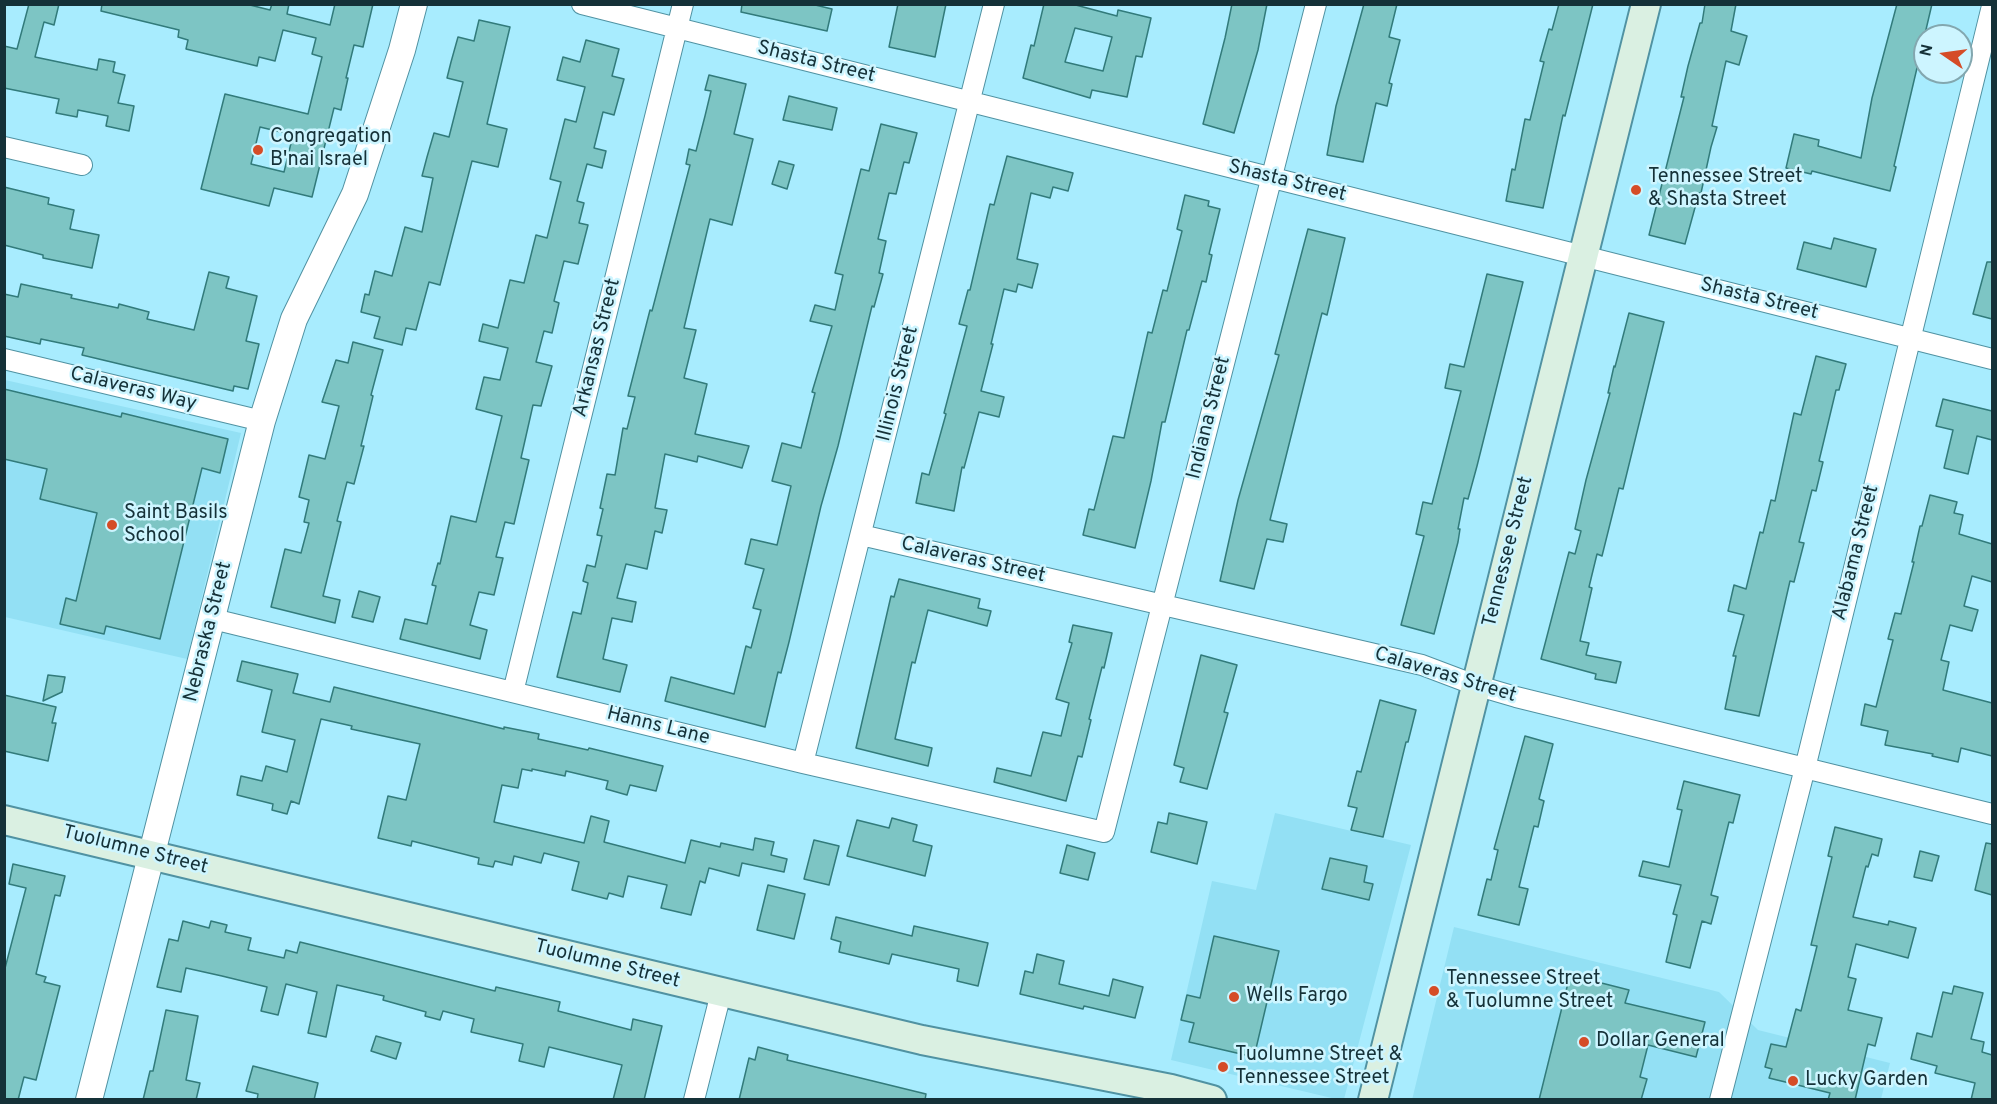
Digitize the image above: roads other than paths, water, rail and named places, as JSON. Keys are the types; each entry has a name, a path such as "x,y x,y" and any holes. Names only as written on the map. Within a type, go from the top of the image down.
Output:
{"main road":[{"name":"Tennessee Street","path":"1373,1100 1646,4"},
{"name":"Tuolumne Street","path":"4,820 922,1040 1159,1087 1212,1100"}],"street":[{"name":"Nebraska Street","path":"89,1100 262,421 294,319 354,194 402,50 414,4"},
{"name":"Shasta Street","path":"582,4 1992,359"},
{"name":"Arkansas Street","path":"513,692 683,4"},
{"name":"Illinois Street","path":"803,763 994,4"},
{"name":"Indiana Street","path":"1104,832 1316,4"},
{"name":"Alabama Street","path":"1720,1100 1805,768 1992,6"},
{"path":"4,147 82,165"},
{"name":"Calaveras Way","path":"4,359 262,421"},
{"name":"Calaveras Street","path":"861,535 1422,665 1475,685 1516,697 1992,814"},
{"name":"Hanns Lane","path":"213,619 803,763 1104,832"},
{"path":"694,1100 721,993"}],"place":[{"name":"Congregation B'nai Israel","path":"258,150"},
{"name":"Tennessee Street & Shasta Street","path":"1636,190"},
{"name":"Saint Basils School","path":"112,525"},
{"name":"Tennessee Street & Tuolumne Street","path":"1434,991"},
{"name":"Wells Fargo","path":"1234,997"},
{"name":"Dollar General","path":"1584,1042"},
{"name":"Tuolumne Street & Tennessee Street","path":"1223,1067"},
{"name":"Lucky Garden","path":"1793,1081"}]}
